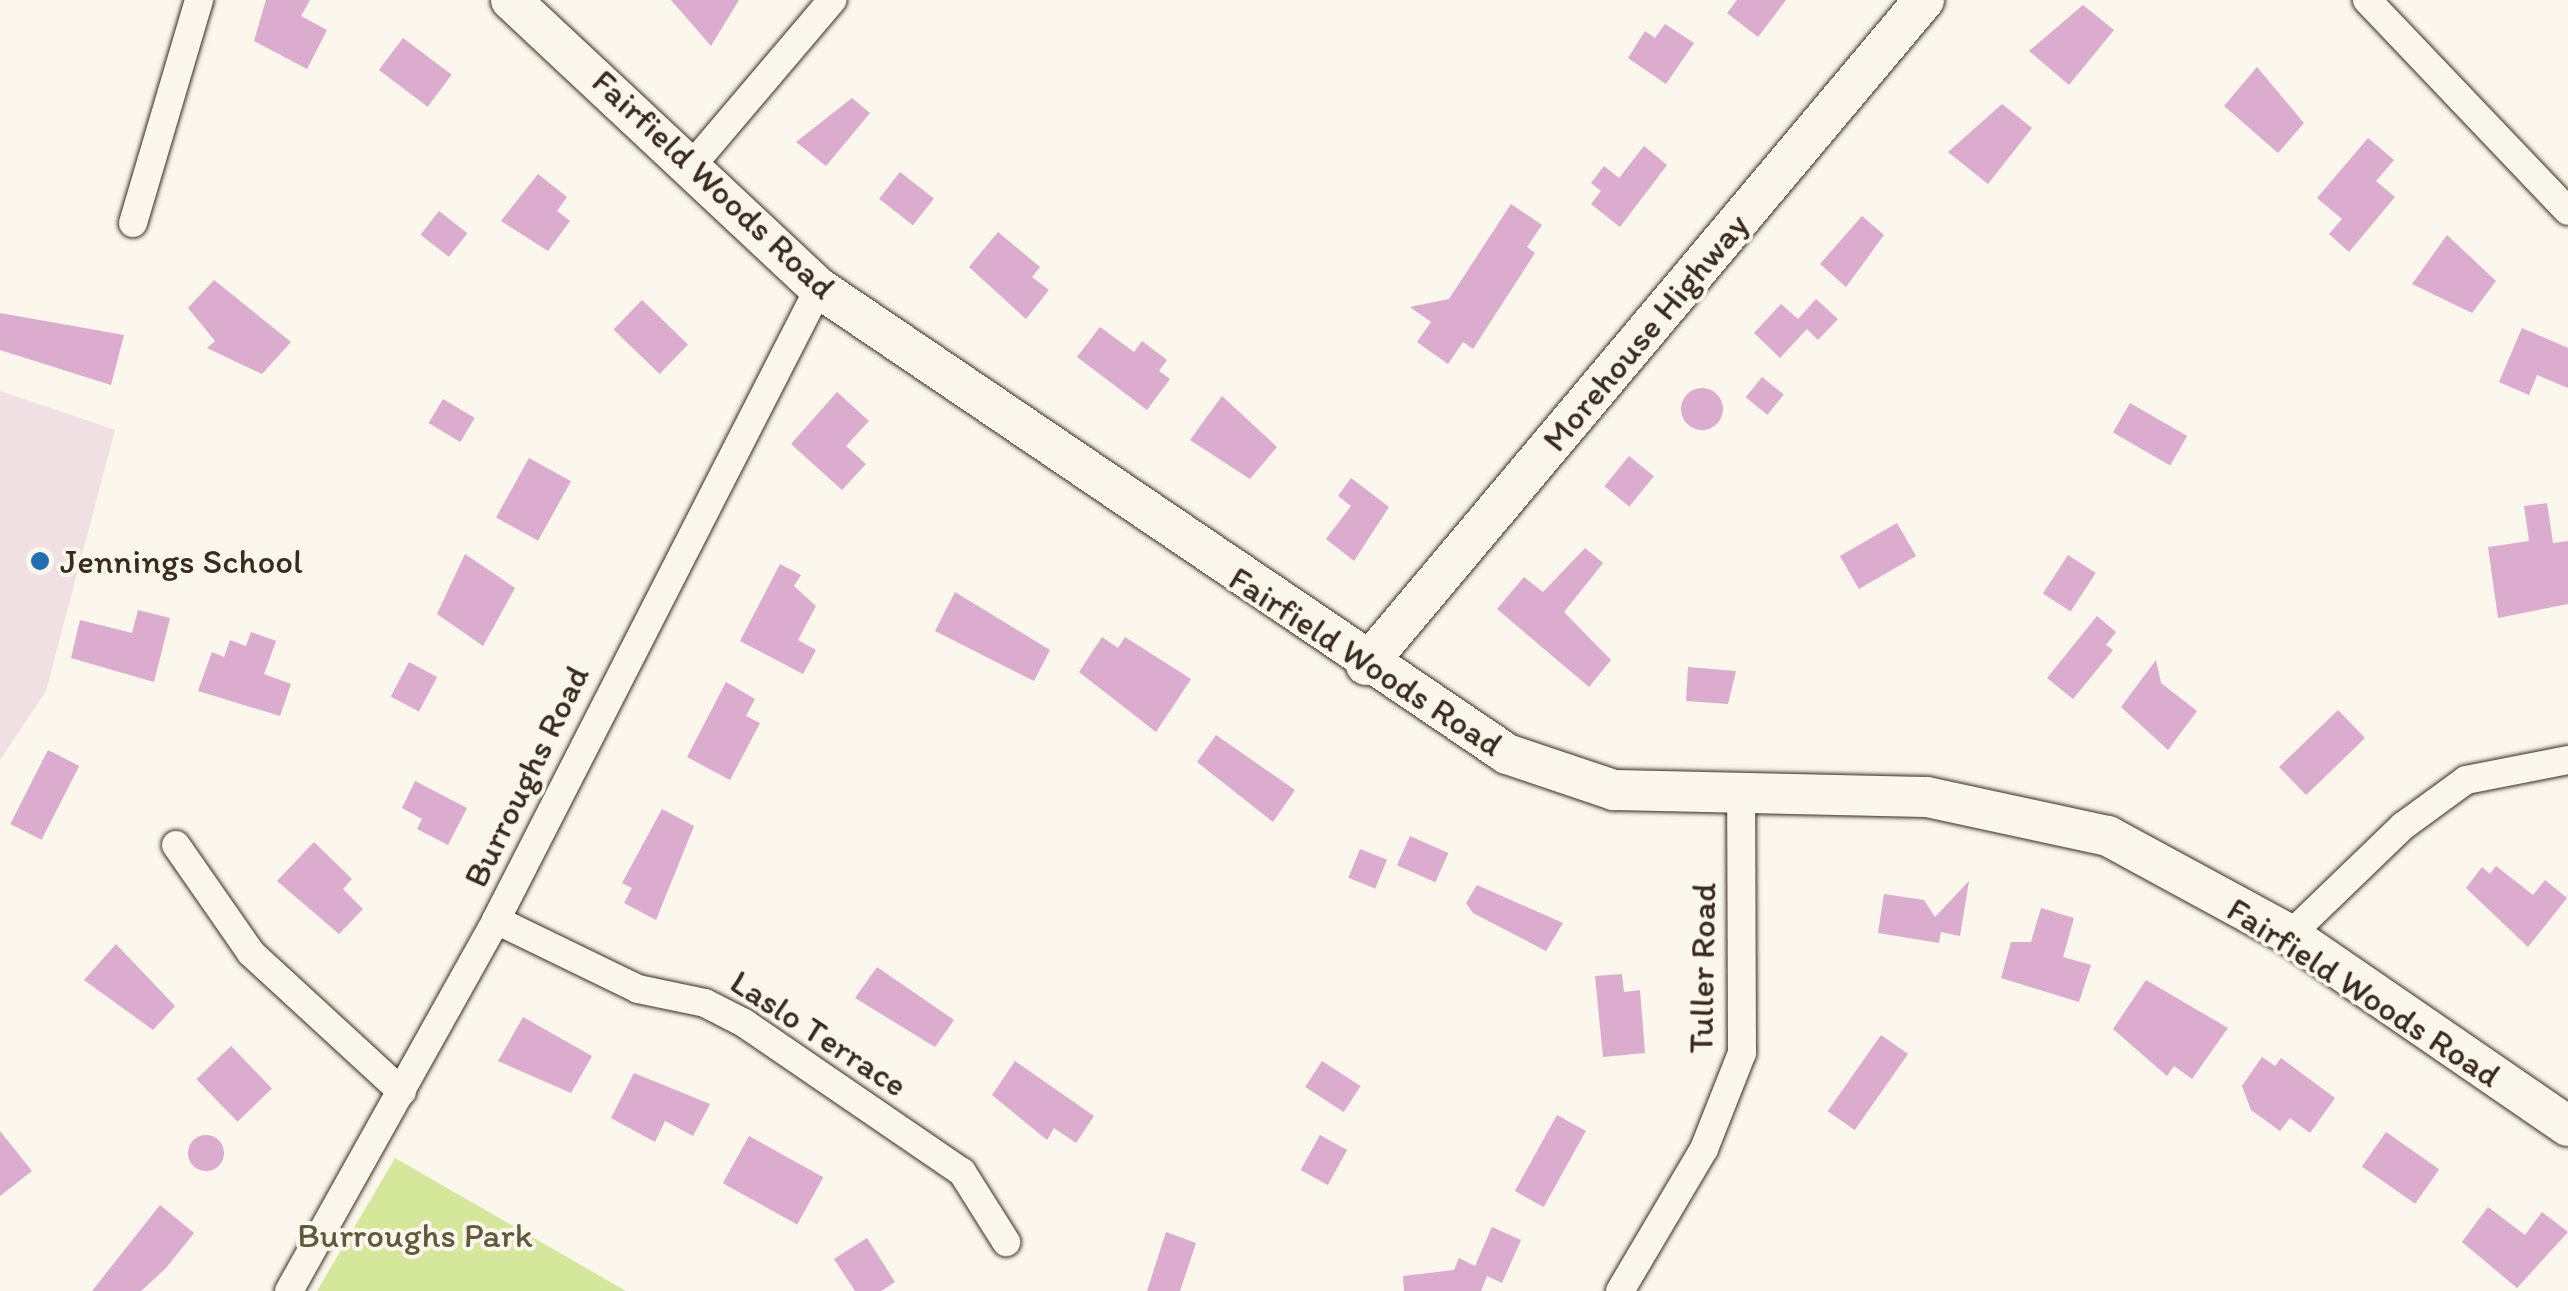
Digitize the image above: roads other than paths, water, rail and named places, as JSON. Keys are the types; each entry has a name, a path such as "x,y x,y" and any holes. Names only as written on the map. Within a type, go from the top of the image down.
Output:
{"main road":[{"name":"Fairfield Woods Road","path":"511,0 694,163 818,288 1366,665 1507,754 1614,790 1741,798 1928,798 2108,836 2290,935 2568,1126"},
{"name":"Morehouse Highway","path":"1366,665 1924,0"}],"street":[{"path":"132,223 199,0"},
{"path":"694,163 832,0"},
{"path":"2368,0 2568,212"},
{"name":"Burroughs Road","path":"290,1291 496,920 818,288"},
{"path":"2290,935 2403,826 2466,780 2568,760"},
{"name":"Tuller Road","path":"1620,1291 1704,1149 1742,1053 1741,798"},
{"path":"176,845 251,953 402,1092"},
{"name":"Laslo Terrace","path":"496,920 638,989 705,1003 744,1023 962,1172 1006,1242"}],"place":[{"name":"Jennings School","path":"40,561"}],"park label":[{"name":"Burroughs Park","path":"415,1235"}]}
